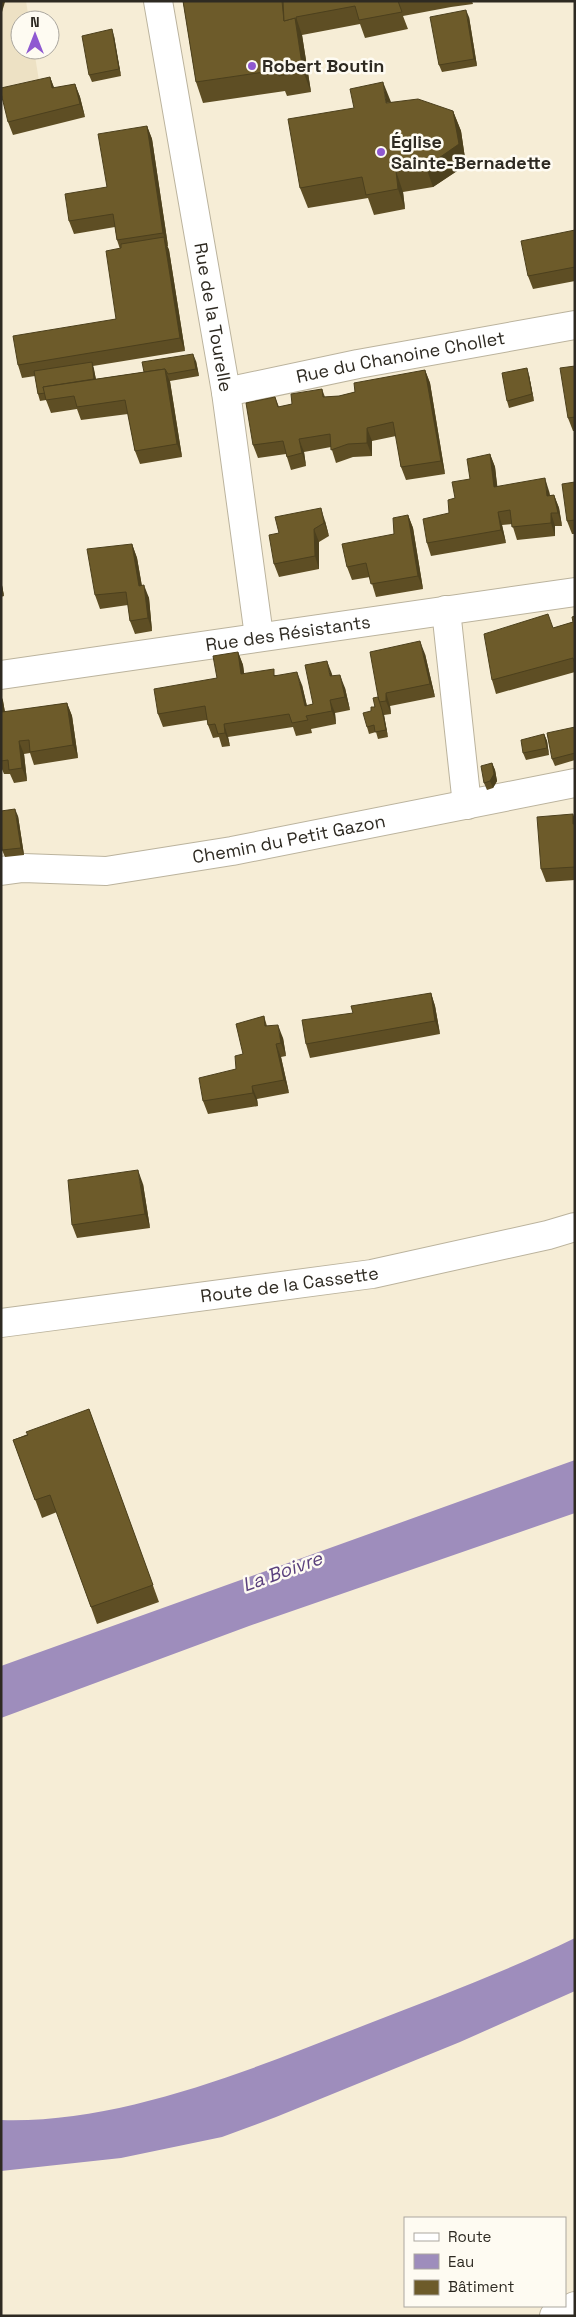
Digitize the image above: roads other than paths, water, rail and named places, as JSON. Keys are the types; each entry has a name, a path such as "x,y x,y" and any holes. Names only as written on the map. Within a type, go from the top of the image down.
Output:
{"street":[{"name":"Rue de la Tourelle","path":"158,1 226,392 259,636"},
{"name":"Rue du Chanoine Chollet","path":"226,392 358,364 575,325"},
{"name":"Rue des Résistants","path":"1,675 259,636 575,592"},
{"path":"446,610 467,805"},
{"name":"Chemin du Petit Gazon","path":"1,871 23,868 106,871 232,851 575,783"},
{"name":"Route de la Cassette","path":"1,1323 372,1274 548,1235 575,1227"},
{"path":"554,2316 575,2306"}],"water":[{"name":"La Boivre","path":"575,1460 575,1513 249,1626 1,1718 1,1666"},
{"path":"575,1938 575,1991 460,2042 276,2117 222,2137 121,2158 1,2171 1,2120 47,2119 93,2113 187,2090 279,2059 523,1962"}],"place":[{"name":"Robert Boutin","path":"252,66"},
{"name":"Église Sainte-Bernadette","path":"381,152"}]}
